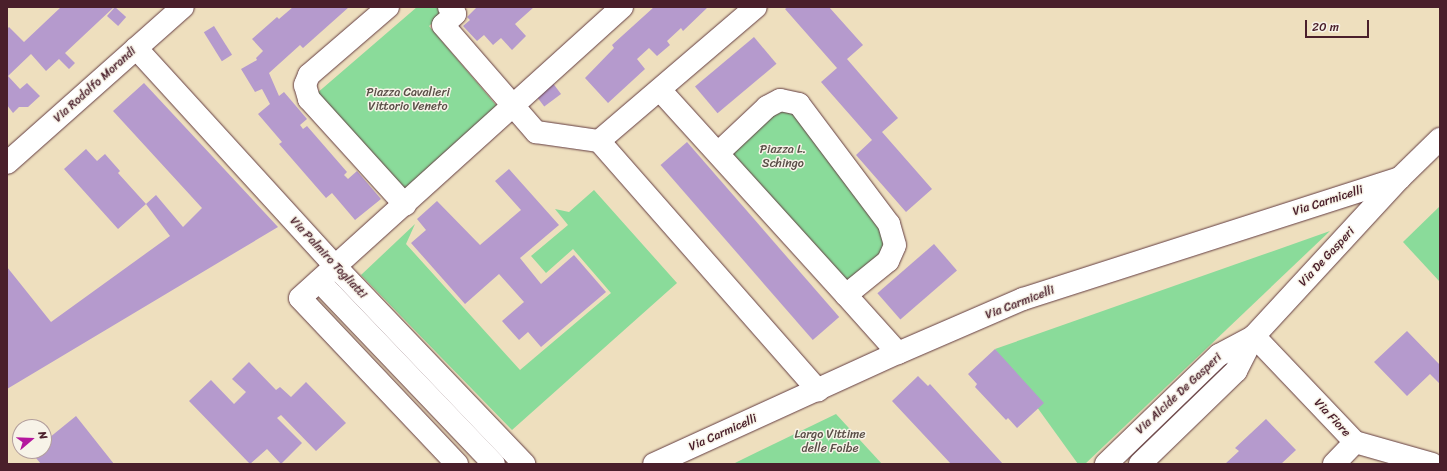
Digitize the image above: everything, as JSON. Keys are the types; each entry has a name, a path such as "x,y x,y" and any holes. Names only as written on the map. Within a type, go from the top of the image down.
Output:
{"street":[{"name":"Via Rodolfo Morandi","path":"7,163 183,7"},
{"path":"388,7 309,75 305,85 309,99 405,206"},
{"path":"457,464 300,298 405,206 622,7"},
{"path":"599,141 756,7"},
{"path":"456,10 443,25 536,132 599,141 818,390"},
{"name":"Via Palmiro Togliatti","path":"136,48 335,266 524,464"},
{"path":"660,90 719,152 898,353"},
{"path":"719,152 767,107 780,100 799,104 889,224 895,245 888,261 846,295"},
{"name":"Via De Gasperi","path":"1254,336 1400,178 1440,139"},
{"name":"Via Carmicelli","path":"654,464 898,353 1023,299 1400,178"},
{"name":"Via Palmiro Togliatti","path":"319,281 494,464"},
{"name":"Via Fiore","path":"1254,336 1354,442 1432,464"},
{"name":"Via Alcide De Gasperi","path":"1106,464 1219,355 1254,336"},
{"name":"Via Alcide De Gasperi","path":"1140,464 1236,371 1254,336"},
{"path":"1334,464 1354,442"}],"green space":[{"name":"Piazza Cavalieri Vittorio Veneto","path":"417,7 440,7 444,13 429,26 501,111 405,196 316,94"},
{"name":"Piazza L. Schingo","path":"799,104 895,245 846,295 719,152 767,107"},
{"path":"594,190 677,283 512,430 361,275 415,224 406,244 520,370 611,293 573,249 546,273 531,256 568,225 555,209 569,212"},
{"path":"1440,206 1440,282 1403,242"},
{"path":"1330,231 1085,464 1078,464 995,349"},
{"name":"Largo Vittime delle Foibe","path":"836,414 882,464 733,464 743,459"}],"building":[{"path":"61,7 114,7 65,53 75,63 69,69 59,59 46,71 31,54 8,76 20,89 27,83 40,96 28,107 19,107 13,113 7,105 7,29 9,27 24,42"},
{"path":"115,7 126,17 118,26 107,16"},
{"path":"293,7 349,7 303,48 300,45 269,73 279,96 284,92 307,119 300,125 303,129 307,126 347,172 344,175 348,179 357,171 381,199 355,220 332,193 326,198 279,144 282,142 258,114 270,104 262,89 255,92 241,69 257,60 256,58 263,51 252,39 277,17 279,19"},
{"path":"477,7 534,7 515,24 526,36 512,50 501,38 493,45 484,35 477,41 463,26 470,20 467,17"},
{"path":"654,7 708,7 683,31 681,28 667,41 670,45 657,56 649,48 637,59 645,69 608,103 585,78 614,48 612,45"},
{"path":"788,7 829,7 863,45 847,59 898,118 882,132 932,189 906,212 856,155 872,140 821,82 837,68 785,9"},
{"path":"214,26 232,55 222,61 204,32"},
{"path":"754,37 776,64 718,113 695,86"},
{"path":"552,82 561,94 544,107 535,95"},
{"path":"144,83 278,227 7,389 7,267 51,322 170,236 146,204 156,195 183,227 202,208 113,111"},
{"path":"687,142 839,317 813,340 661,165"},
{"path":"86,149 97,161 105,154 120,171 118,173 146,204 118,229 64,169"},
{"path":"509,169 559,225 520,258 541,284 574,255 606,292 541,347 528,332 519,340 502,321 524,302 499,274 465,304 411,243 426,230 417,219 437,201 480,245 521,210 495,181"},
{"path":"934,244 957,270 900,320 877,293"},
{"path":"1407,331 1440,365 1440,384 1430,374 1407,396 1374,362"},
{"path":"995,349 1044,403 1017,428 1008,418 1006,420 975,387 977,384 968,374"},
{"path":"249,362 276,390 280,387 291,397 306,382 346,423 316,451 281,415 277,418 302,443 281,464 267,449 250,464 189,401 211,380 234,404 246,392 232,379"},
{"path":"918,376 928,386 930,384 1003,464 951,464 892,401"},
{"path":"76,416 114,464 41,464 37,459 52,459 52,436"},
{"path":"1266,419 1296,450 1281,464 1225,464 1239,451 1235,448"}]}
